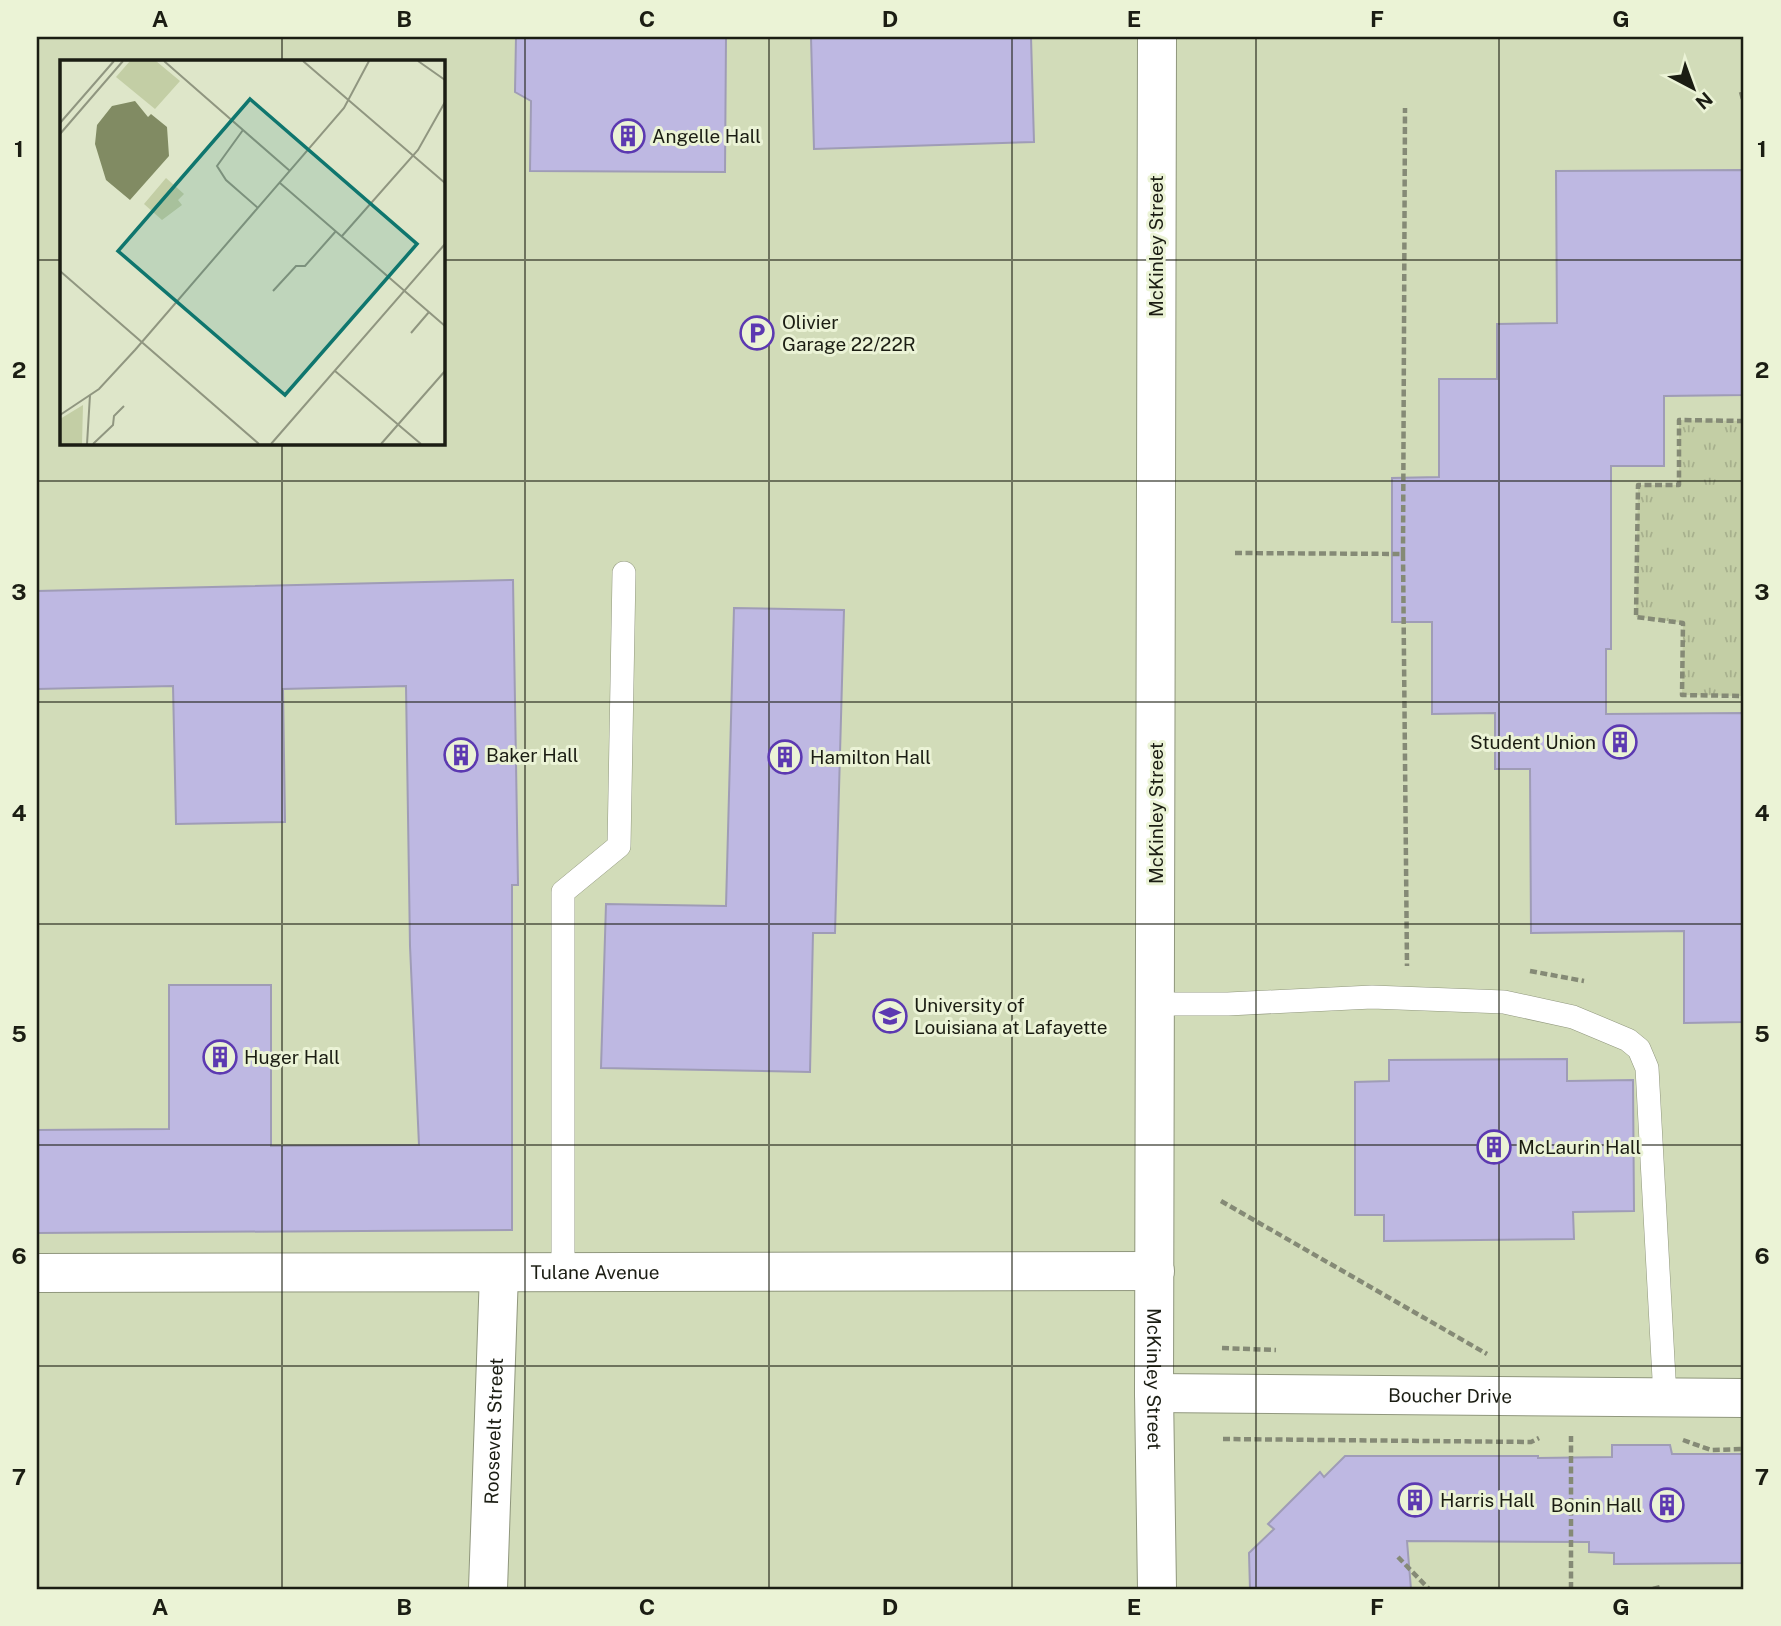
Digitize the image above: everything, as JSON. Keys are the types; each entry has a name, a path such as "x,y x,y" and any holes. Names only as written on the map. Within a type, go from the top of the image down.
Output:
{"street":[{"name":"McKinley Street","path":"1157,37 1154,1393 1157,1589"},
{"name":"Tulane Avenue","path":"37,1273 1155,1271"},
{"name":"Roosevelt Street","path":"488,1589 499,1273"},
{"name":"Boucher Drive","path":"1154,1393 1744,1398"}],"lane":[{"path":"563,1272 563,892 619,846 624,573"},
{"path":"1156,1004 1228,1004 1371,997 1504,1002 1573,1017 1628,1040 1639,1049 1647,1068 1665,1397"}],"path":[{"path":"1741,92 1744,103"},
{"path":"1405,108 1402,554 1407,968"},
{"path":"1744,421 1679,420 1679,485 1638,485 1636,617 1683,623 1682,695 1744,696"},
{"path":"1235,553 1402,554"},
{"path":"1519,969 1584,981"},
{"path":"1221,1200 1494,1358 1480,1357"},
{"path":"1222,1348 1276,1350"},
{"path":"1571,1396 1571,1589"},
{"path":"1398,1557 1429,1589"},
{"path":"1653,1589 1662,1589"}],"shaded area":[{"name":"University of Louisiana at Lafayette","path":"37,37 1744,37 1744,1589 37,1589"}],"green space":[{"path":"1679,420 1744,421 1744,696 1682,695 1683,623 1636,617 1638,485 1679,485"}],"building":[{"name":"Angelle Hall","path":"516,37 726,37 725,172 530,171 531,101 515,92"},
{"name":"Angelle Hall","path":"811,37 1031,37 1034,142 814,149"},
{"name":"Student Union","path":"1744,170 1744,395 1664,396 1664,466 1611,466 1611,649 1606,649 1606,714 1744,713 1744,1022 1684,1023 1684,931 1531,933 1530,769 1495,769 1495,713 1432,714 1432,622 1392,622 1392,478 1439,477 1439,379 1497,379 1497,324 1557,323 1556,171"},
{"path":"513,580 518,885 512,885 512,1230 37,1233 37,1130 169,1129 169,985 271,985 271,1146 419,1145 410,946 406,686 283,689 285,822 176,824 173,686 37,689 37,591"},
{"name":"Hamilton Hall","path":"734,608 844,610 835,933 813,933 810,1072 601,1068 606,904 726,906"},
{"name":"McLaurin Hall","path":"1567,1059 1567,1081 1633,1080 1634,1211 1573,1212 1574,1239 1384,1241 1384,1215 1355,1215 1355,1082 1389,1081 1389,1060"},
{"path":"1612,1445 1670,1445 1672,1454 1744,1454 1744,1563 1614,1564 1614,1553 1589,1552 1589,1542 1407,1541 1411,1589 1250,1589 1249,1553 1274,1529 1268,1524 1320,1472 1324,1477 1345,1456 1612,1457"}],"place":[{"name":"Angelle Hall","path":"628,136"},
{"name":"Olivier Garage 22/22R","path":"757,333"},
{"name":"Student Union","path":"1620,742"},
{"name":"Baker Hall","path":"461,755"},
{"name":"Hamilton Hall","path":"785,757"},
{"name":"University of Louisiana at Lafayette","path":"890,1016"},
{"name":"Huger Hall","path":"220,1057"},
{"name":"McLaurin Hall","path":"1494,1147"},
{"name":"Harris Hall","path":"1415,1500"},
{"name":"Bonin Hall","path":"1667,1505"}]}
